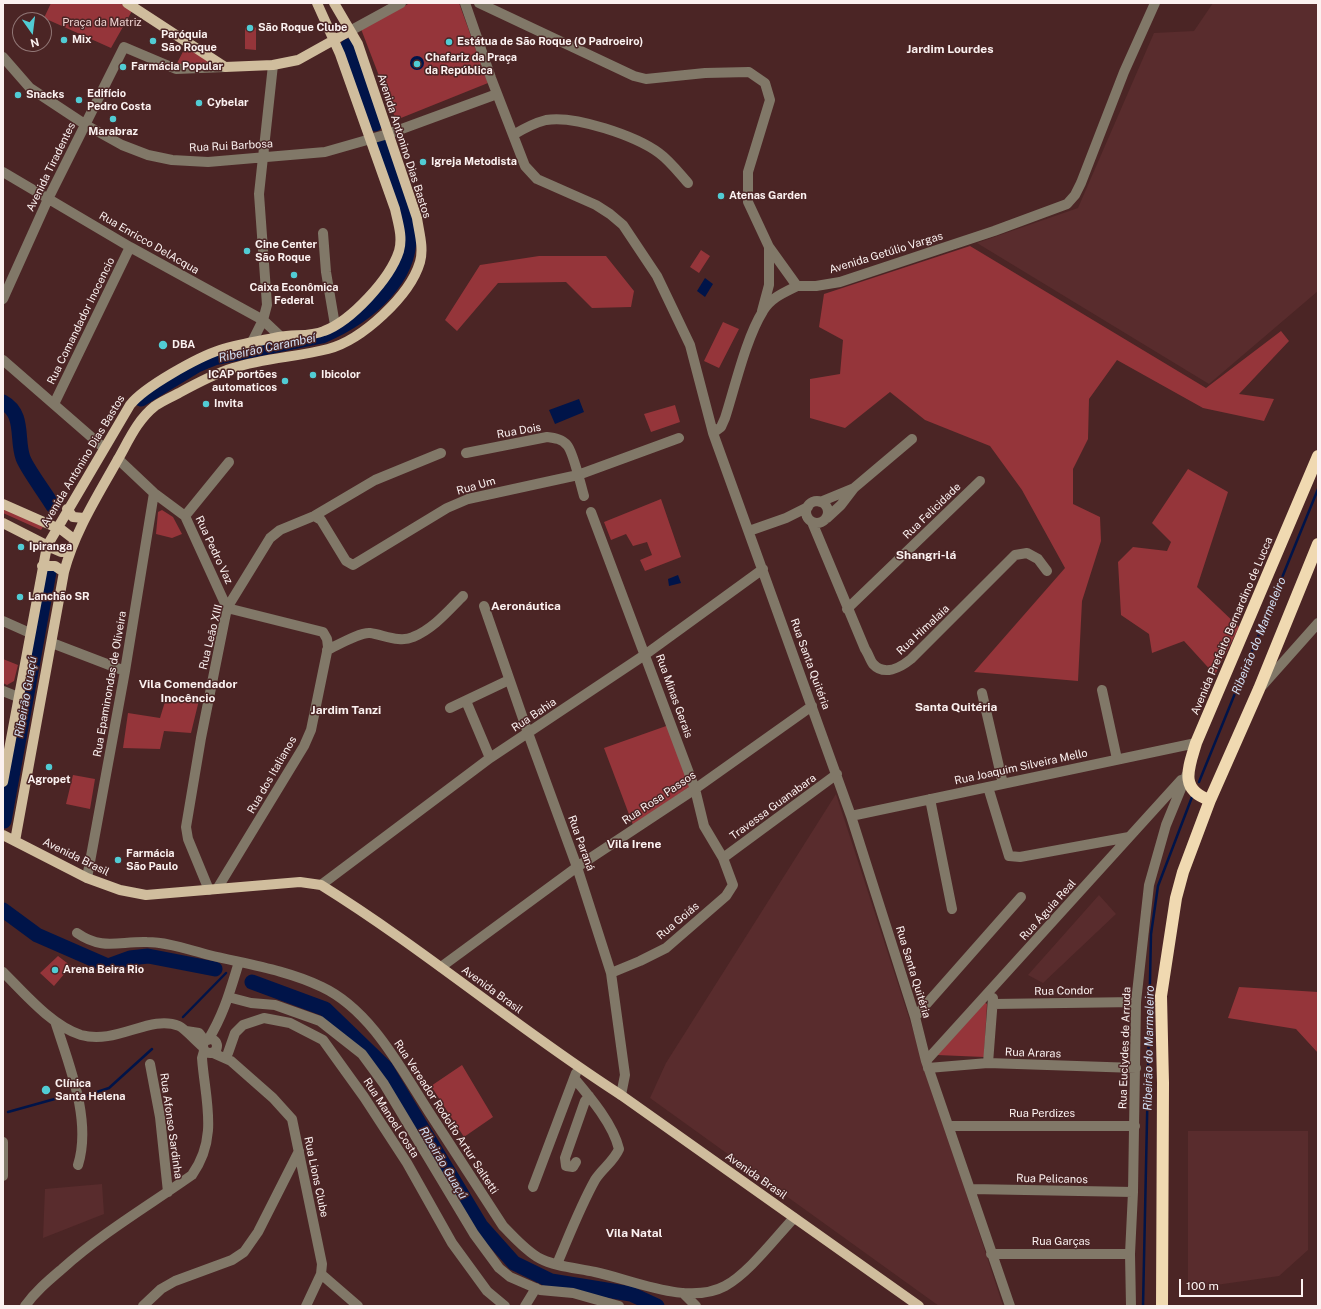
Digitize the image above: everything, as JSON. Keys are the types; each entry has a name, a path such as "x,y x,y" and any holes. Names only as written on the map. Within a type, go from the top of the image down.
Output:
{"highway":[{"name":"Avenida Prefeito Bernardino de Lucca","path":"1187,774 1196,743 1318,456"},
{"path":"1162,1306 1163,1083 1161,996 1169,934 1183,872 1210,800 1259,689 1318,544"},
{"path":"1187,774 1190,786 1194,791 1210,800"}],"main road":[{"path":"127,3 225,67 273,65 298,60 350,31"},
{"name":"Avenida Antonino Dias Bastos","path":"3,782 42,566 47,546 56,528 130,405 146,388 219,351 252,342 281,337 316,334 335,325 363,303 377,287 392,267 399,250 400,231 395,209 371,140 333,40 317,3"},
{"name":"Avenida Antonino Dias Bastos","path":"15,841 64,572 70,552 84,518 137,426 156,406 215,374 236,367 330,348 372,325 386,313 407,289 420,263 421,246 417,218 358,44 334,3"},
{"path":"3,504 66,532 75,540"},
{"path":"68,509 73,517 84,518"},
{"path":"3,523 47,546 61,552 70,552"},
{"path":"42,566 55,566 64,572"},
{"name":"Avenida Brasil","path":"3,835 87,878 120,890 146,895 300,882 320,885 441,967 578,1067 621,1095 919,1306"}],"street":[{"path":"350,31 401,3"},
{"name":"Rua Santa Quitéria","path":"465,3 497,94 525,166 537,179 610,214 623,225 657,276 690,345 713,434 837,774 915,1017 927,1064 1010,1306"},
{"path":"479,3 634,76 646,79 705,73 749,72 757,76 765,83 770,100 748,172 748,202 769,248 797,286 776,297 762,313"},
{"name":"Avenida Getúlio Vargas","path":"797,286 816,286 840,282 1067,204 1075,196 1081,183 1124,72 1155,3"},
{"name":"Avenida Tiradentes","path":"3,299 48,199 124,47 176,69 225,67"},
{"name":"Rua Rui Barbosa","path":"3,57 30,88 86,125 122,145 148,155 172,160 208,162 325,152 371,140 497,94"},
{"path":"252,342 263,320 267,306 259,194 273,65"},
{"path":"513,135 530,126 547,120 574,121 596,125 640,142 658,152 688,184"},
{"name":"Rua Enricco DelAcqua","path":"3,172 130,248 263,320 281,337"},
{"path":"323,233 326,272 335,325"},
{"name":"Rua Comandador Inocencio","path":"54,404 130,248"},
{"path":"713,434 721,427 725,418 749,342 762,313 768,285 769,248"},
{"path":"3,360 104,448"},
{"name":"Rua Dois","path":"466,453 547,437 556,438 570,449 584,496"},
{"name":"Rua Um","path":"314,516 321,520 346,561 353,566 447,508 468,499 578,474 679,438"},
{"path":"786,518 810,520 817,523 825,520 841,505 854,488 912,439"},
{"name":"Rua Leão XIII","path":"213,890 188,839 186,827 201,738 227,608 270,538 280,530 314,516 375,480 440,453"},
{"name":"Rua Pedro Vaz","path":"118,459 154,493 185,516 227,608"},
{"path":"185,516 229,462"},
{"name":"Rua Felicidade","path":"847,609 980,481"},
{"path":"749,531 786,518 808,507 812,503 820,502 854,488"},
{"name":"Rua Epaminondas de Oliveira","path":"87,878 125,671 154,493"},
{"path":"820,502 827,507 820,539"},
{"path":"808,507 807,512 810,520"},
{"name":"Rua Minas Gerais","path":"591,512 696,788 704,826 723,858 732,880 732,888"},
{"name":"Rua Himalaia","path":"810,520 820,539 847,609 873,664 883,670 893,670 903,666 920,651 1015,555 1028,553 1038,559 1047,571"},
{"name":"Rua Bahia","path":"320,885 490,758 646,654 763,569"},
{"path":"328,650 369,633 387,638 412,638 436,624 463,596"},
{"name":"Rua Paraná","path":"484,606 509,680 577,867 611,973 625,1075 621,1095"},
{"name":"Rua dos Italianos","path":"213,890 304,746 311,730 328,650 325,634 320,631 227,608"},
{"path":"3,621 30,633"},
{"path":"1259,689 1318,623"},
{"path":"52,643 125,671"},
{"path":"450,708 509,680"},
{"path":"1102,690 1117,759"},
{"path":"3,691 18,697"},
{"path":"982,693 1003,784"},
{"path":"466,701 490,758"},
{"name":"Rua Rosa Passos","path":"441,967 577,867 696,788 812,706"},
{"name":"Rua Joaquim Silveira Mello","path":"851,816 1196,743"},
{"name":"Travessa Guanabara","path":"723,858 837,774"},
{"name":"Rua Águia Real","path":"927,1064 994,987 1187,774"},
{"name":"Rua Euclydes de Arruda","path":"1131,1306 1130,1254 1134,1192 1136,1002 1149,885 1166,825 1187,774"},
{"path":"988,787 1009,856 1020,857 1129,837"},
{"path":"930,799 952,909"},
{"name":"Rua Goiás","path":"611,973 666,948 726,896 732,888"},
{"path":"915,1017 1021,897"},
{"name":"Rua Vereador Rodolfo Artur Saltetti","path":"77,934 89,941 110,944 146,942 161,943 289,975 322,987 353,1009 391,1052 503,1226 520,1244 539,1258 557,1264 596,1272 658,1289 683,1293 707,1291 724,1286 740,1275 794,1218"},
{"path":"25,1306 36,1291 73,1258 120,1223 192,1175 200,1164 205,1151 209,1129 204,1070 210,1047 239,962"},
{"name":"Rua Lions Clube","path":"3,972 56,1021 81,1035 101,1038 118,1035 145,1026 166,1024 180,1026 186,1031 199,1034 210,1047 230,1057 274,1098 292,1119 321,1257 321,1274"},
{"path":"988,1063 994,987"},
{"path":"229,993 251,1002 275,1005 320,1021 362,1054 384,1084 474,1234 499,1268 510,1277 536,1288 573,1293 619,1306"},
{"name":"Rua Condor","path":"993,1004 1136,1002"},
{"name":"Rua Manoel Costa","path":"230,1057 235,1033 243,1025 264,1018 290,1023 323,1040 364,1097 407,1163 452,1243 488,1291 505,1306"},
{"path":"56,1021 80,1102 81,1154 78,1165"},
{"name":"Rua Araras","path":"927,1064 988,1063 1136,1068"},
{"name":"Rua Afonso Sardinha","path":"150,1064 160,1117 168,1192"},
{"path":"532,1187 578,1067"},
{"path":"557,1264 584,1201 601,1170 616,1155 619,1149 613,1134 589,1096 574,1078"},
{"path":"576,1162 572,1167 566,1166 565,1158 585,1101 589,1096"},
{"name":"Rua Perdizes","path":"949,1126 1135,1126"},
{"path":"3,1147 3,1176"},
{"path":"143,1306 161,1289 175,1281 232,1260 244,1252 258,1232 299,1151"},
{"name":"Rua Pelicanos","path":"971,1189 1134,1192"},
{"name":"Rua Garças","path":"991,1254 1130,1254"},
{"path":"306,1306 321,1274 358,1306"},
{"path":"525,1306 536,1288"},
{"path":"683,1293 696,1306"}],"shaded area":[{"path":"1213,3 1318,3 1318,291 1209,384 977,243 1078,208 1154,33 1194,31"},
{"name":"Chafariz da Praça da República","path":"417,56 422,58 424,63 422,68 417,70 412,68 410,63 412,58"},
{"path":"705,278 713,284 705,297 697,291"},
{"path":"579,399 584,412 555,424 549,410"},
{"path":"678,575 681,583 669,586 668,579"},
{"path":"836,794 1003,1306 939,1306 650,1098 666,1063"},
{"path":"1099,895 1116,914 1043,983 1028,975"},
{"path":"1188,1131 1308,1131 1308,1250 1279,1276 1188,1289"},
{"path":"102,1184 104,1214 43,1238 45,1189"}],"green space":[{"name":"Praça da Matriz","path":"51,3 120,3 132,11 111,48 52,22 52,12 47,12"},
{"path":"410,3 459,3 488,83 396,120 361,29"},
{"path":"251,24 256,28 256,50 245,49 245,28"},
{"path":"187,44 219,65 175,67"},
{"path":"970,246 1206,388 1281,331 1289,341 1239,394 1274,399 1264,421 1203,408 1117,360 1089,399 1088,439 1073,469 1073,504 1100,517 1101,541 1082,601 1078,681 974,672 1065,568 1022,490 990,446 925,420 890,392 845,428 810,418 810,379 840,374 843,340 819,327 824,294"},
{"path":"701,250 710,256 699,273 690,267"},
{"path":"539,256 606,256 634,291 631,307 592,308 566,282 498,283 457,331 445,320 480,265"},
{"path":"723,322 739,329 719,368 704,361"},
{"path":"675,405 680,422 651,432 644,414"},
{"path":"1188,469 1228,492 1197,587 1239,627 1215,675 1184,641 1152,653 1149,634 1121,615 1118,562 1133,547 1167,551 1171,542 1152,523"},
{"path":"661,499 681,557 645,571 640,560 652,555 647,542 633,546 626,534 611,540 604,522"},
{"path":"3,506 43,527 41,530 3,513"},
{"path":"162,510 173,517 182,534 172,538 156,534 158,512"},
{"path":"3,659 18,665 14,681 7,685 3,683"},
{"path":"167,695 199,700 191,733 164,731 160,749 123,748 128,713 160,718"},
{"path":"669,725 691,786 633,825 604,748"},
{"path":"73,775 95,779 90,809 66,804"},
{"name":"Arena Beira Rio","path":"58,956 71,966 54,986 40,973"},
{"path":"1239,987 1318,992 1318,1053 1296,1029 1228,1018"},
{"path":"983,1001 987,1004 984,1057 937,1055"},
{"path":"462,1065 493,1117 464,1137 431,1086"}],"waterway":[{"name":"Ribeirão Carambeí","path":"348,46 375,124"},
{"name":"Ribeirão Carambeí","path":"141,399 197,365 214,358 322,336 355,318 385,293 405,262 409,244 408,224 404,204 383,146"},
{"path":"3,402 10,407 17,420 21,451 25,463 53,506"},
{"name":"Ribeirão do Marmeleiro","path":"1199,782 1318,489"},
{"name":"Ribeirão Guaçú","path":"4,821 49,572"},
{"name":"Ribeirão do Marmeleiro","path":"1143,1306 1151,934 1158,886 1192,797"},
{"name":"Ribeirão Guaçú","path":"3,910 37,935 108,966 130,958 148,956 215,969"},
{"path":"183,1017 226,973"},
{"name":"Ribeirão Guaçú","path":"252,982 325,1009 386,1068 481,1226 514,1263 551,1281 631,1294 657,1306"},
{"path":"88,1095 109,1088 152,1049"},
{"path":"8,1112 69,1095"}],"place":[{"name":"São Roque Clube","path":"250,28"},
{"name":"Mix","path":"64,40"},
{"name":"Paróquia São Roque","path":"153,41"},
{"name":"Estátua de São Roque (O Padroeiro)","path":"449,42"},
{"name":"Chafariz da Praça da República","path":"417,64"},
{"name":"Farmácia Popular","path":"123,67"},
{"name":"Snacks","path":"18,95"},
{"name":"Edifício Pedro Costa","path":"79,100"},
{"name":"Cybelar","path":"199,103"},
{"name":"Marabraz","path":"113,119"},
{"name":"Igreja Metodista","path":"423,162"},
{"name":"Atenas Garden","path":"721,196"},
{"name":"Cine Center São Roque","path":"247,251"},
{"name":"Caixa Econômica Federal","path":"294,275"},
{"name":"DBA","path":"163,345"},
{"name":"Ibicolor","path":"313,375"},
{"name":"ICAP portões automaticos","path":"285,381"},
{"name":"Invita","path":"206,404"},
{"name":"Ipiranga","path":"21,547"},
{"name":"Lanchão SR","path":"20,597"},
{"name":"Agropet","path":"49,767"},
{"name":"Farmácia São Paulo","path":"118,860"},
{"name":"Arena Beira Rio","path":"55,970"},
{"name":"Clínica Santa Helena","path":"46,1090"}],"district":[{"name":"Jardim Lourdes","path":"950,49"},
{"name":"Shangri-lá","path":"926,555"},
{"name":"Aeronáutica","path":"526,606"},
{"name":"Vila Comendador Inocêncio","path":"188,691"},
{"name":"Santa Quitéria","path":"956,707"},
{"name":"Jardim Tanzi","path":"346,710"},
{"name":"Vila Irene","path":"634,844"},
{"name":"Vila Natal","path":"634,1233"}]}
